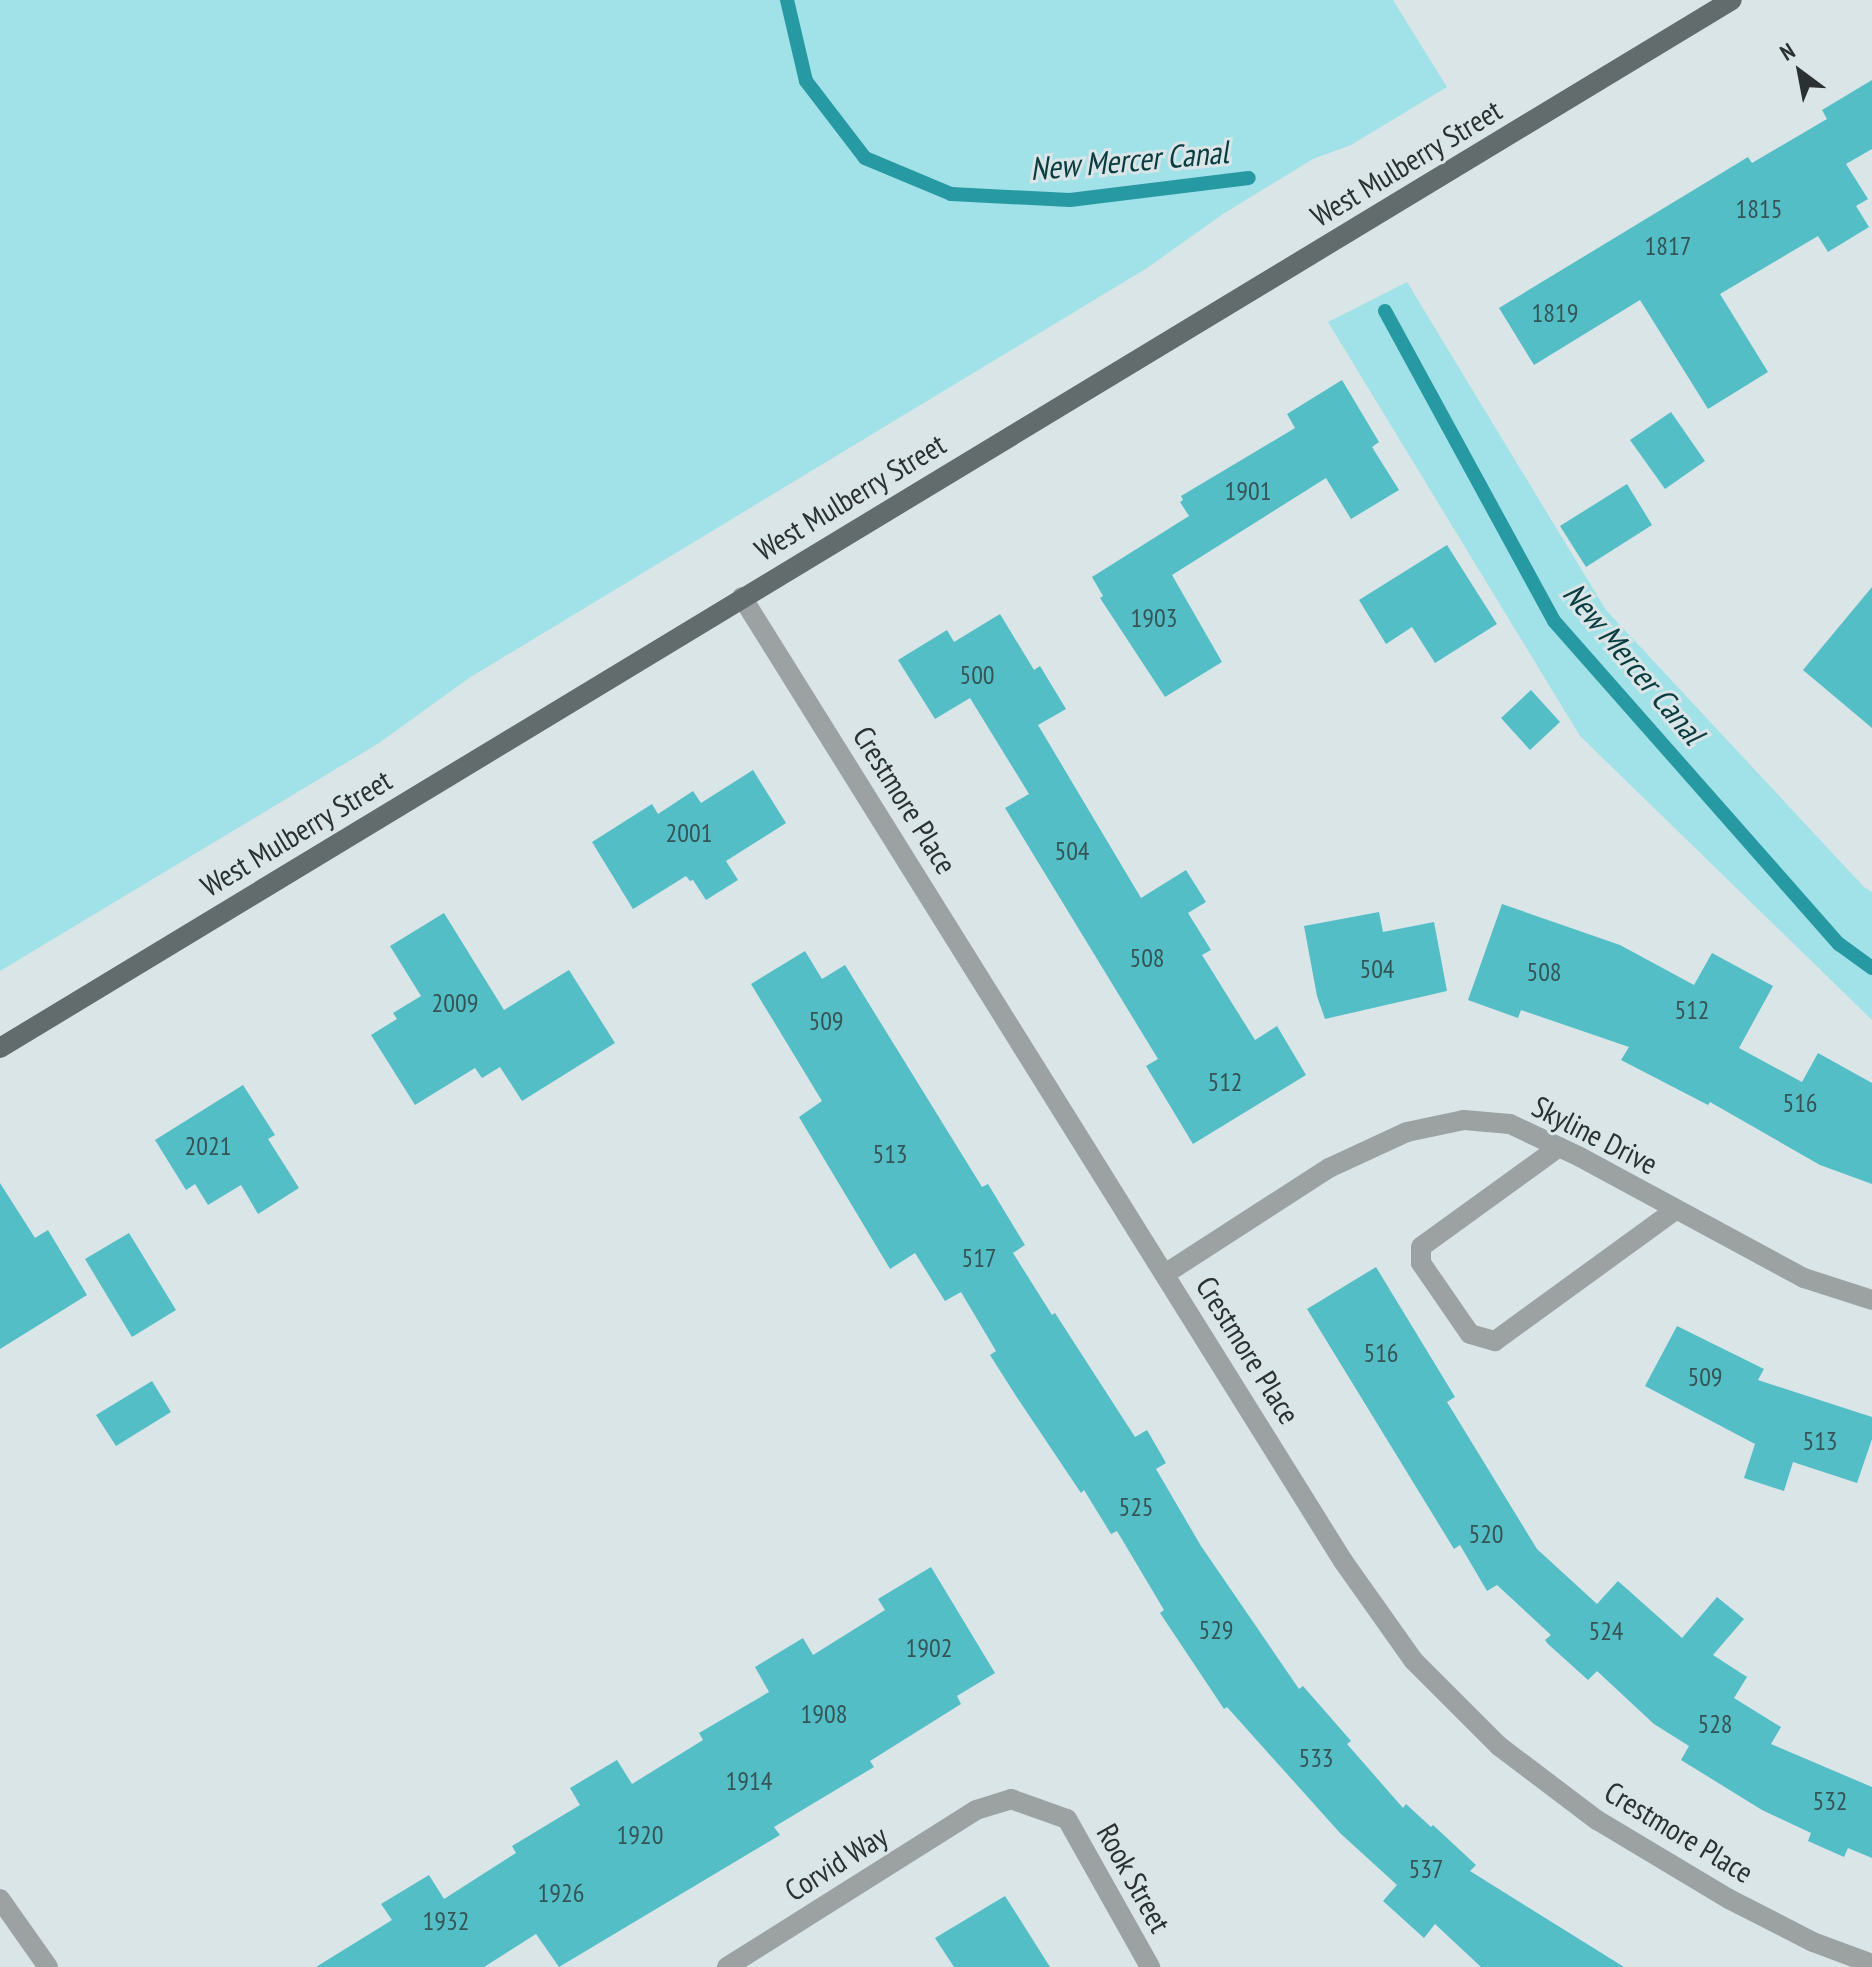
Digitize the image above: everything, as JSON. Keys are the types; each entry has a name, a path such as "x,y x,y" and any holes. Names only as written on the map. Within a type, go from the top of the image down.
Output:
{"main road":[{"name":"West Mulberry Street","path":"0,1048 1732,0"}],"street":[{"name":"Crestmore Place","path":"742,597 1343,1561 1413,1660 1499,1746 1597,1820 1729,1899 1813,1942 1872,1964"},
{"name":"Skyline Drive","path":"1165,1274 1329,1168 1407,1132 1464,1120 1510,1124 1804,1278 1872,1300"},
{"path":"1559,1147 1421,1247 1421,1263 1470,1334 1495,1341 1675,1210"},
{"name":"Rook Street","path":"976,1810 1011,1799 1067,1819 1150,1967"},
{"name":"Corvid Way","path":"727,1967 976,1810"},
{"path":"0,1899 48,1967"}],"shaded area":[{"path":"0,0 1393,0 1447,87 1351,145 1313,159 1223,214 1147,268 469,678 379,743 0,971"},
{"path":"1407,282 1606,610 1872,892 1872,1020 1580,736 1328,322"}],"building":[{"path":"1872,80 1872,149 1846,164 1868,199 1856,206 1869,227 1828,252 1818,236 1720,294 1768,372 1708,409 1640,300 1534,365 1499,308 1748,157 1752,163 1827,119 1822,110"},
{"path":"1342,380 1379,442 1372,447 1399,490 1351,519 1326,478 1172,575 1222,662 1165,697 1100,598 1103,596 1092,577 1189,516 1180,502 1183,500 1181,496 1295,428 1287,414"},
{"path":"1671,412 1705,461 1665,489 1630,440"},
{"path":"1627,484 1652,525 1586,567 1560,526"},
{"path":"1447,545 1497,624 1435,663 1412,627 1386,644 1359,600"},
{"path":"1872,587 1872,728 1803,670"},
{"path":"1000,614 1034,670 1040,666 1066,709 1038,725 1141,898 1186,870 1206,902 1188,913 1211,950 1202,955 1255,1040 1277,1026 1306,1075 1193,1144 1146,1066 1158,1059 1005,808 1029,794 970,698 935,719 898,660 947,630 954,642"},
{"path":"1531,690 1560,722 1530,750 1501,718"},
{"path":"753,770 786,823 726,861 738,880 706,900 693,880 686,876 633,909 592,842 652,804 658,814 693,791 701,803"},
{"path":"1502,904 1620,945 1694,985 1712,953 1773,986 1739,1048 1802,1082 1818,1053 1872,1083 1872,1184 1820,1165 1710,1102 1708,1105 1621,1060 1629,1047 1521,1010 1518,1018 1468,1000"},
{"path":"1379,912 1383,932 1434,922 1447,991 1325,1019 1317,996 1304,926"},
{"path":"444,913 504,1010 569,970 615,1043 522,1101 500,1067 482,1078 475,1068 415,1105 371,1035 397,1019 393,1013 421,996 390,946"},
{"path":"805,951 822,979 845,965 982,1187 988,1184 1025,1245 1013,1253 1135,1437 1147,1430 1166,1463 1156,1469 1201,1546 1299,1689 1303,1686 1351,1741 1347,1744 1403,1808 1406,1804 1431,1827 1433,1825 1476,1865 1470,1871 1624,1967 1481,1967 1435,1924 1424,1938 1383,1901 1397,1885 1340,1833 1227,1707 1224,1709 1160,1613 1164,1610 1117,1531 1111,1534 1084,1490 1081,1493 990,1355 996,1351 961,1292 945,1301 915,1253 890,1269 799,1117 822,1101 751,984"},
{"path":"243,1085 275,1135 268,1139 299,1188 258,1214 241,1185 208,1205 195,1184 186,1190 155,1140"},
{"path":"0,1183 35,1238 48,1230 87,1295 0,1349"},
{"path":"129,1233 176,1310 132,1337 85,1259"},
{"path":"1376,1267 1455,1397 1447,1402 1537,1549 1597,1604 1618,1581 1682,1638 1717,1597 1744,1619 1713,1655 1747,1677 1734,1698 1781,1727 1771,1744 1872,1787 1872,1858 1848,1848 1844,1857 1808,1841 1811,1833 1762,1810 1681,1760 1689,1746 1654,1724 1597,1671 1588,1680 1548,1644 1545,1640 1551,1635 1497,1585 1487,1591 1460,1545 1454,1549 1307,1309"},
{"path":"1677,1326 1764,1369 1758,1380 1872,1417 1872,1439 1857,1483 1793,1462 1784,1491 1744,1478 1755,1444 1645,1386"},
{"path":"152,1381 171,1412 116,1446 96,1415"},
{"path":"931,1567 995,1673 957,1696 961,1704 870,1761 874,1767 774,1827 780,1835 559,1967 536,1934 484,1967 316,1967 392,1920 381,1904 429,1875 444,1899 516,1853 512,1846 580,1805 570,1788 617,1760 632,1784 703,1740 699,1733 769,1692 755,1667 803,1638 813,1655 885,1610 878,1599"},
{"path":"1005,1896 1050,1967 954,1967 935,1938"}],"waterway":[{"name":"New Mercer Canal","path":"787,0 806,81 865,158 951,194 1070,200 1249,178"},
{"name":"New Mercer Canal","path":"1385,311 1554,621 1839,944 1872,968"}]}
